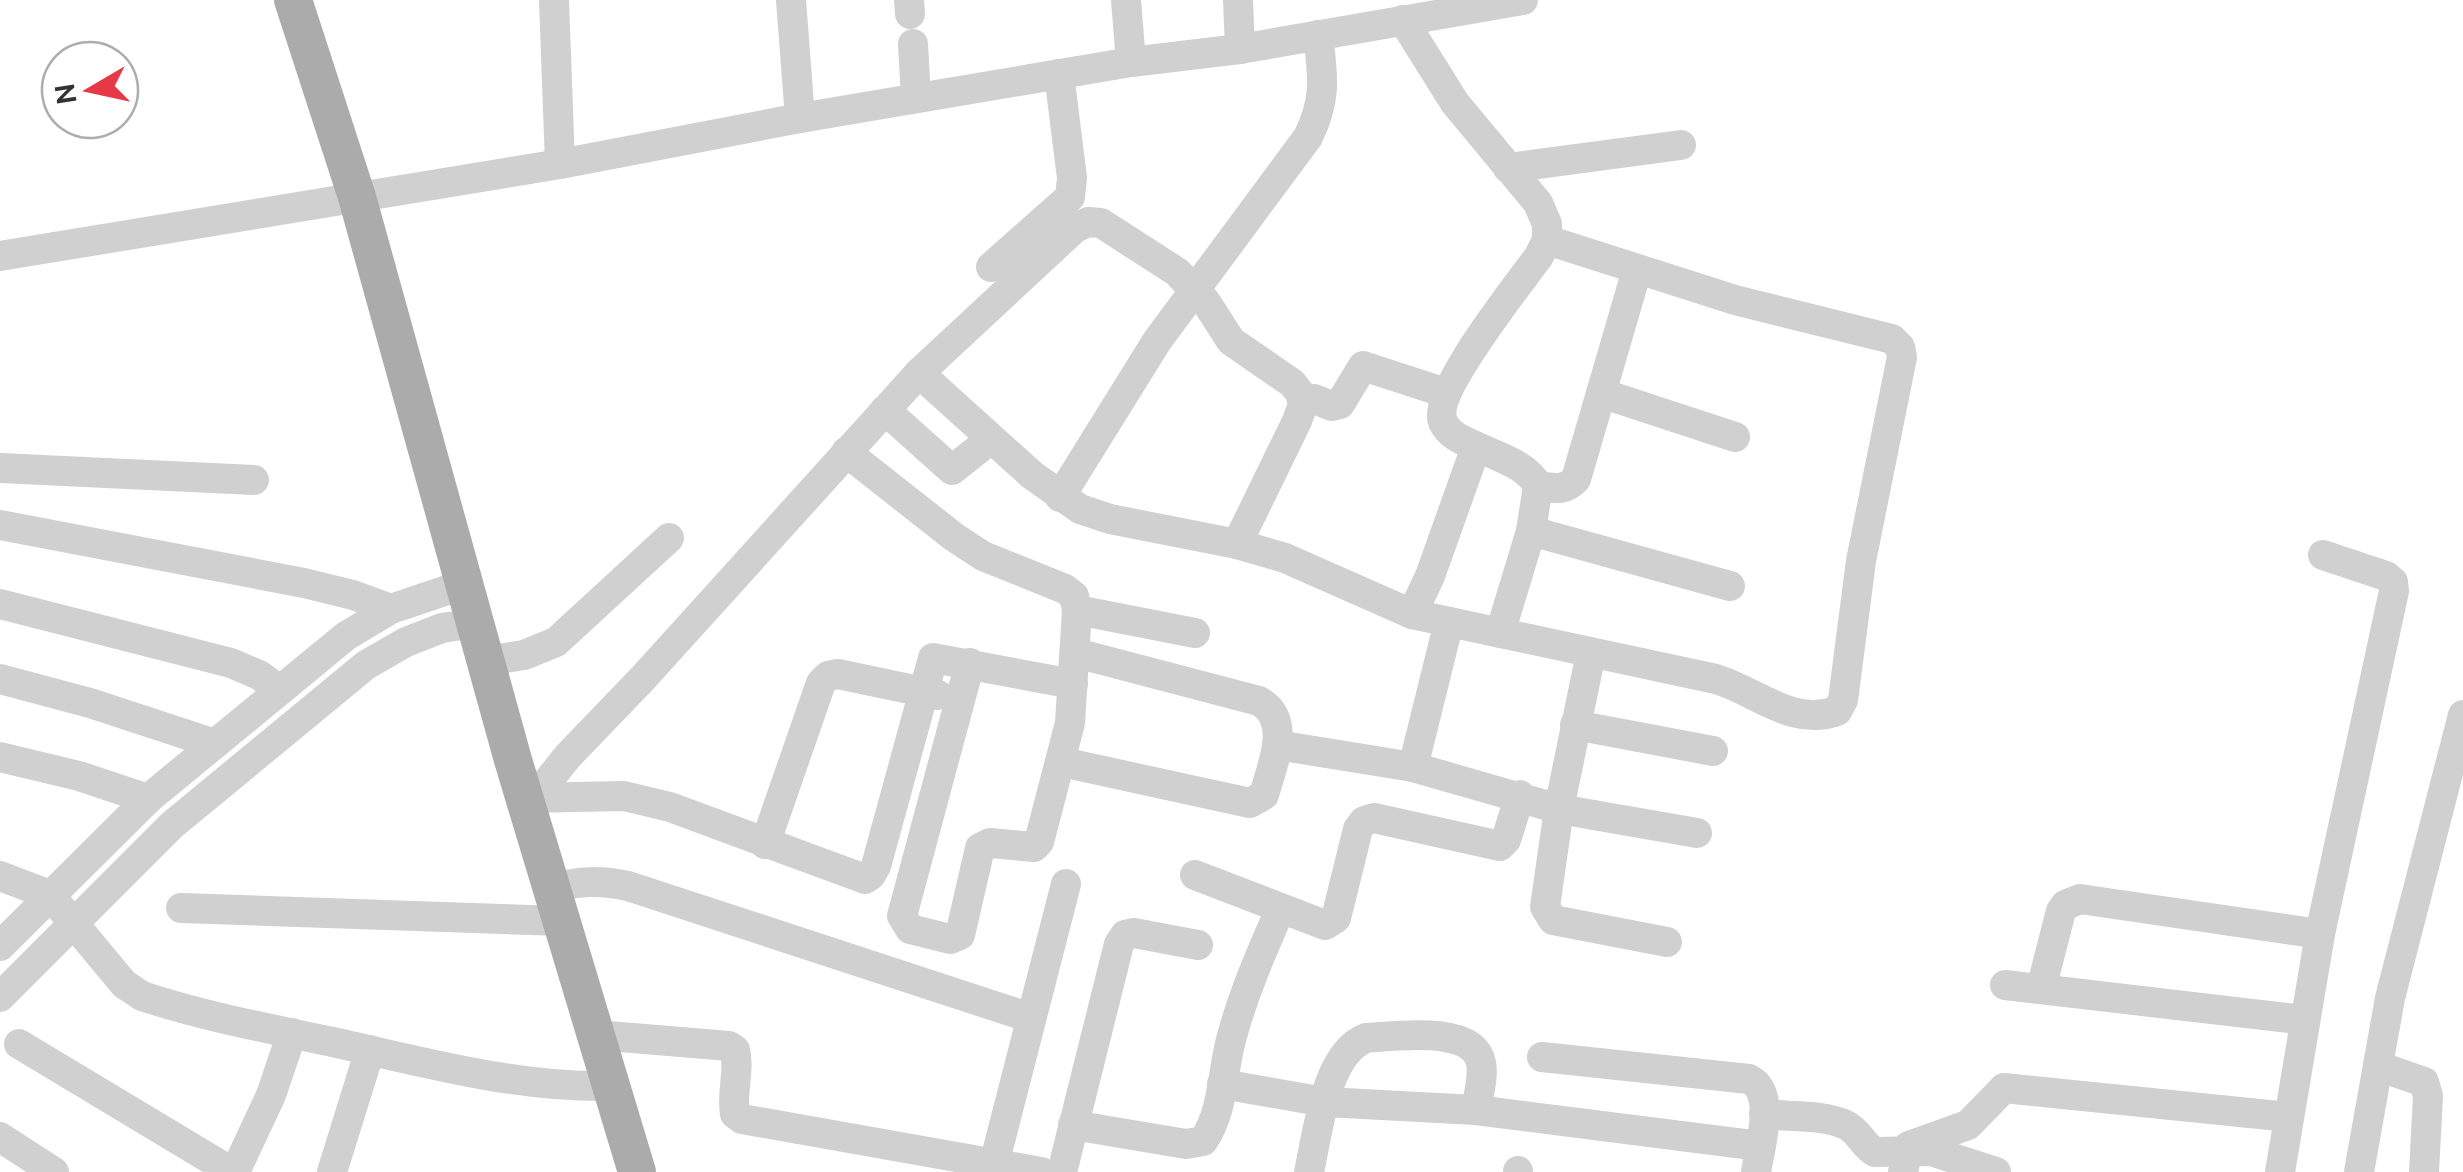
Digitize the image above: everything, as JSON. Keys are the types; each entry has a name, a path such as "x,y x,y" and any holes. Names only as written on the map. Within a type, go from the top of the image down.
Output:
{"main road":[{"path":"293,0 357,197 475,623 530,797 557,905 637,1172"}],"street":[{"path":"554,0 560,164"},
{"path":"791,0 800,118"},
{"path":"1126,0 1131,62"},
{"path":"1238,0 1240,49"},
{"path":"0,256 560,164 916,98 1131,62 1240,49 1522,0"},
{"path":"911,20 916,98"},
{"path":"1403,20 1455,103 1538,203 1548,224 1547,240 1446,393 1441,410 1444,424 1454,436 1527,471 1538,486 1531,531 1500,632"},
{"path":"1060,496 1122,394 1195,288 1308,137 1320,112 1324,90 1318,35"},
{"path":"992,267 1070,196 1072,178 1059,74"},
{"path":"1508,168 1681,145"},
{"path":"530,797 919,373 1074,228 1088,222 1101,223 1177,272 1195,288 1231,341 1292,383 1304,404"},
{"path":"919,373 992,440 1080,509 1110,520 1237,544 1285,558 1412,614 1728,682 1772,707 1792,712 1837,711 1843,700 1862,561 1902,357 1900,347 1892,339 1735,300 1547,240"},
{"path":"1538,486 1559,489 1576,479 1637,270"},
{"path":"1237,544 1304,404 1314,399 1332,406 1340,404 1363,366 1446,393"},
{"path":"1601,393 1735,437"},
{"path":"884,410 952,470 992,440"},
{"path":"1412,614 1430,576 1476,447"},
{"path":"846,452 983,556 1065,589 1074,596 1077,610 1062,762 1039,842 1034,848 990,844 980,848 958,938 950,939 910,929 902,916 970,663"},
{"path":"0,468 254,480"},
{"path":"0,525 304,583 391,609"},
{"path":"1531,531 1730,586"},
{"path":"486,661 524,655 556,642 670,538"},
{"path":"2280,1172 2320,934 2394,590 2393,582 2386,576 2323,555"},
{"path":"0,946 148,799 346,636 391,609 465,584"},
{"path":"0,604 231,663 259,675 280,690"},
{"path":"1077,610 1194,633"},
{"path":"1414,767 1449,622"},
{"path":"0,997 172,826 366,665 406,642 442,628 475,623"},
{"path":"1591,652 1558,809 1547,916 1667,942"},
{"path":"530,797 624,796 670,806 856,878 872,875 933,658 1074,669 1259,701 1272,709 1278,722 1277,745 1264,796 1250,803 1062,762"},
{"path":"765,844 821,683 828,676 838,674 960,700"},
{"path":"0,679 90,703 215,744"},
{"path":"2359,1172 2390,998 2463,715"},
{"path":"1575,725 1714,751"},
{"path":"1277,745 1414,767 1558,809 1697,833"},
{"path":"0,757 78,776 148,799"},
{"path":"1195,875 1318,924 1331,924 1336,918 1358,829 1364,821 1374,818 1500,846 1506,840 1520,795"},
{"path":"0,876 50,895 124,984 142,996 292,1033 528,1082 611,1086"},
{"path":"182,908 557,905 580,881 604,881 1032,1018"},
{"path":"992,1167 1066,884"},
{"path":"2041,990 2061,911 2072,900 2320,934"},
{"path":"1073,1125 1186,1144 1203,1141 1212,1128 1231,1037 1280,910"},
{"path":"1062,1172 1119,944 1126,935 1134,933 1198,945"},
{"path":"2005,985 2305,1020"},
{"path":"19,1044 234,1172 271,1095 292,1033"},
{"path":"596,1035 728,1046 735,1050 733,1105 735,1114 742,1119 992,1167 1041,1172"},
{"path":"1309,1172 1325,1102 1342,1055 1352,1043 1384,1037 1456,1038 1472,1044 1480,1059 1476,1110"},
{"path":"332,1172 370,1050"},
{"path":"1222,1084 1325,1102 1476,1110 1758,1159 1764,1114 1758,1083 1542,1057"},
{"path":"2378,1066 2424,1082 2428,1096 2424,1172"},
{"path":"1904,1162 1910,1146 1968,1125 2004,1088 2289,1117"},
{"path":"1764,1114 1833,1121 1856,1132 1868,1150 1904,1162 1931,1151 1996,1172"},
{"path":"0,1138 54,1172"}]}
